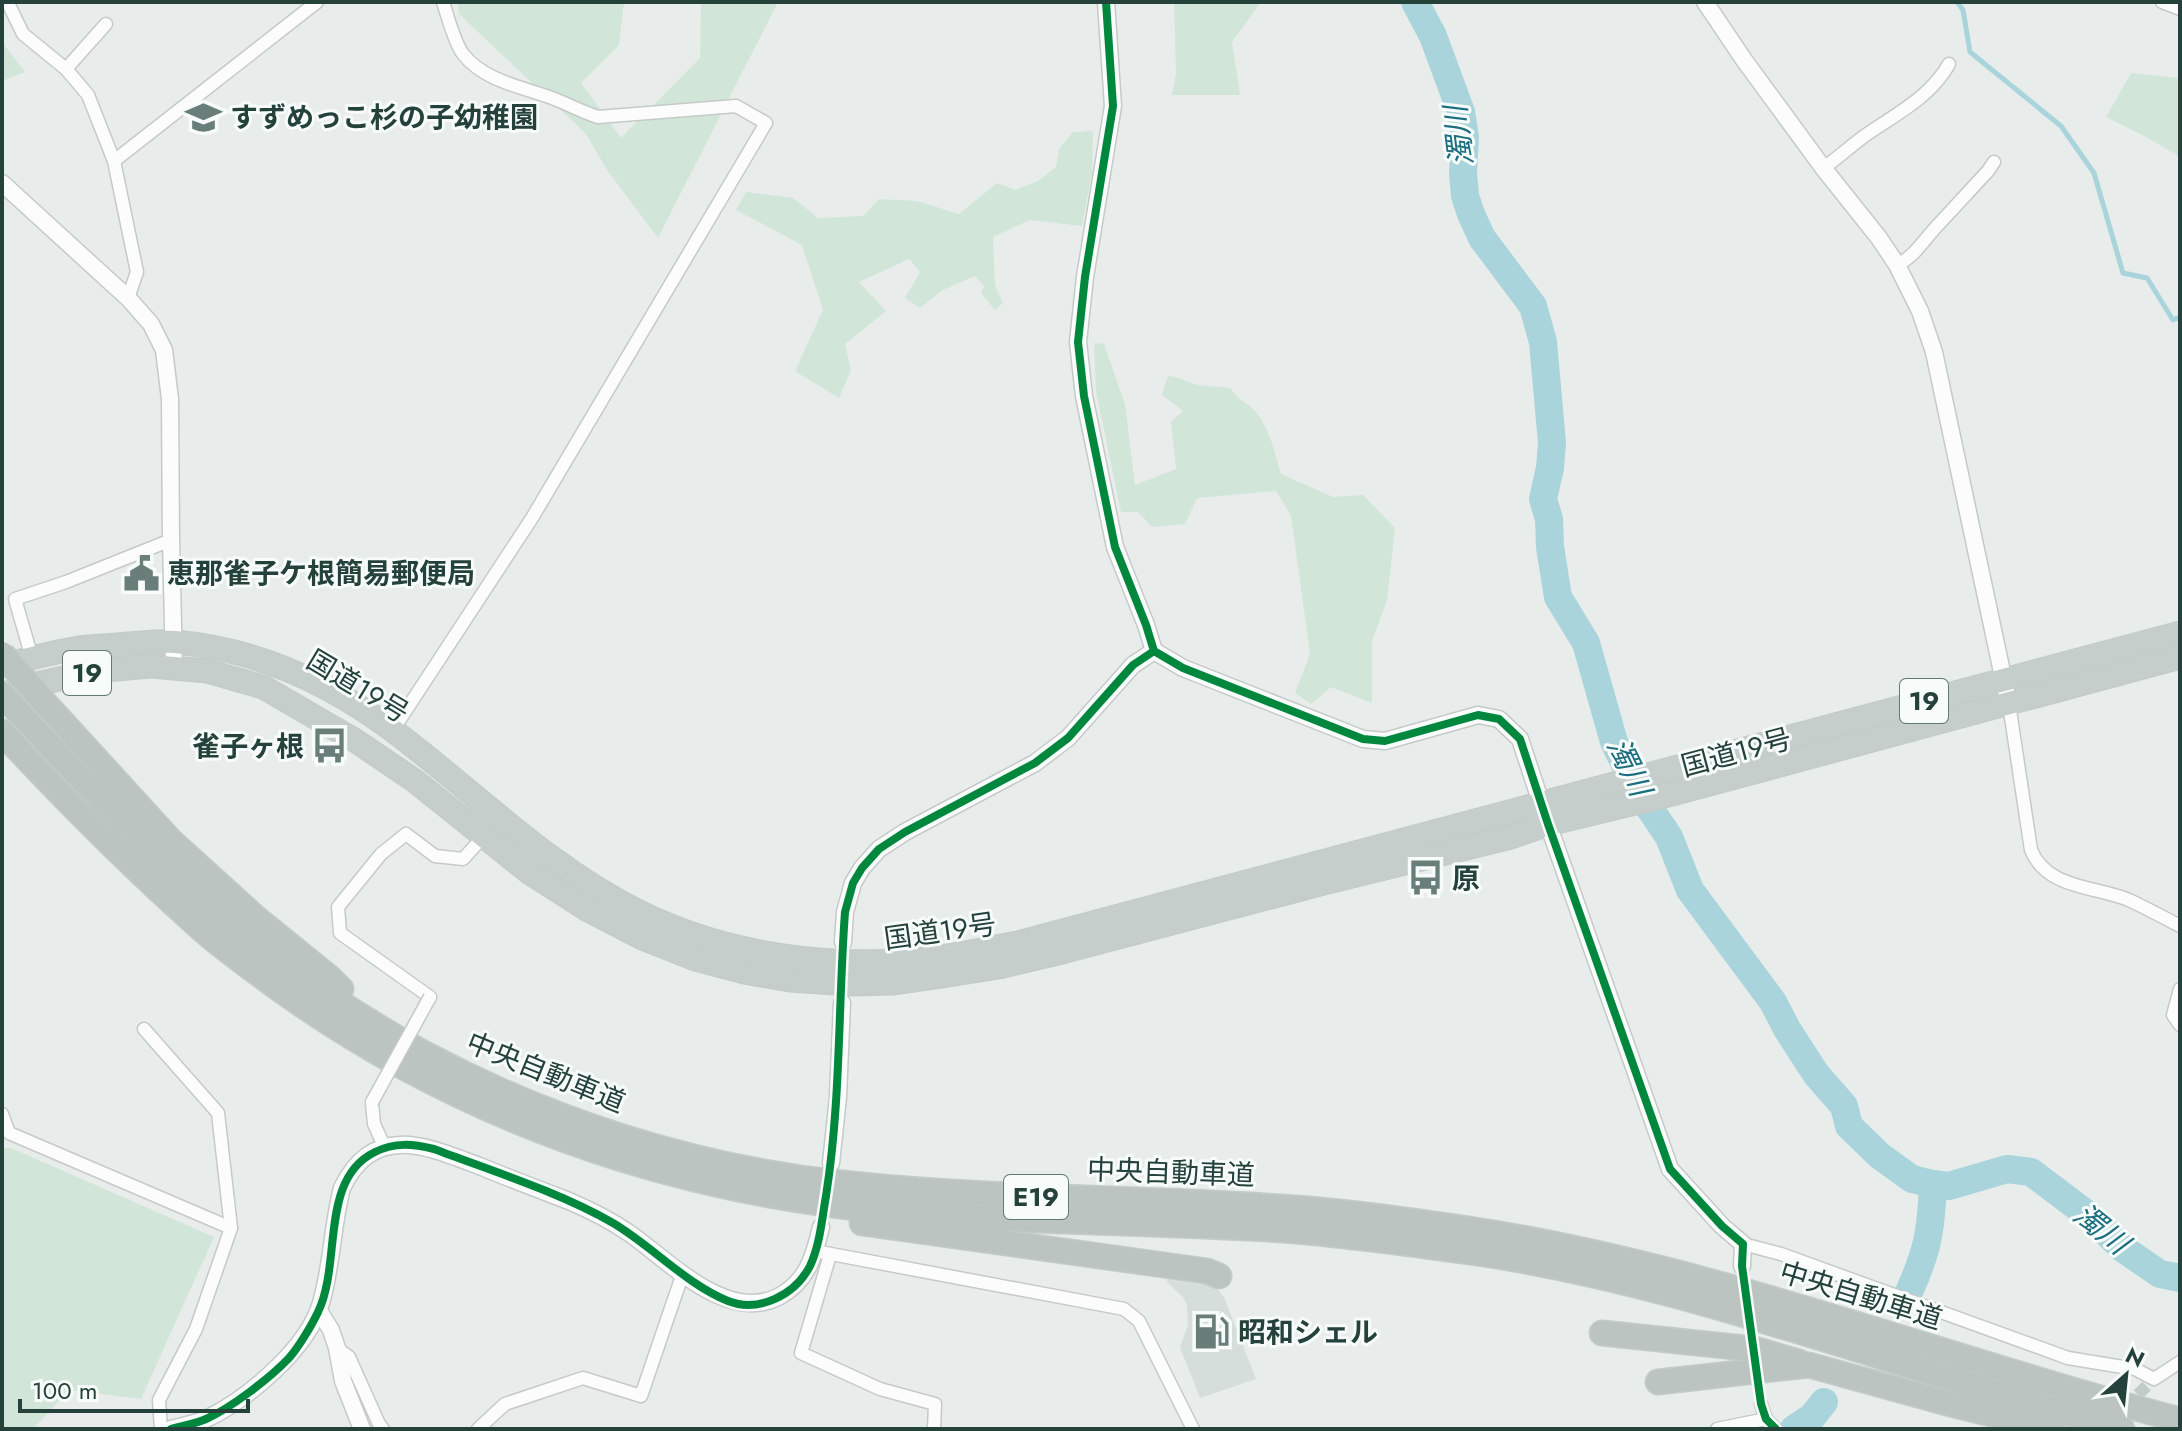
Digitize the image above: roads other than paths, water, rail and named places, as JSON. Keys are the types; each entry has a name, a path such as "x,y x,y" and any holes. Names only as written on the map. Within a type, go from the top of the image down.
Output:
{"highway":[{"name":"国道19号","path":"7,699 94,671 151,666 207,671 263,687 302,708 415,781 530,873 588,910 642,938 695,959 744,972 790,980 894,983 999,967 1511,837 1544,814 1588,790 2180,633"},
{"name":"国道19号","path":"2,666 80,648 175,642 224,650 268,662 302,675 354,703 393,730 547,855 592,887 641,913 692,934 742,949 858,963 926,959 1018,943 1544,814 1594,813 2180,657"},
{"path":"2,654 171,841 256,918 330,978 376,1025"},
{"name":"中央自動車道","path":"7,699 188,886 260,949 422,1052 486,1085 582,1123 679,1153 770,1173 841,1183 1020,1197 1284,1207 1391,1217 1489,1232 1701,1279 2180,1420"},
{"name":"中央自動車道","path":"2,732 201,929 299,1004 416,1076 501,1116 580,1146 667,1173 767,1195 837,1206 952,1215 1284,1230 1486,1254 1591,1275 1695,1301 2122,1429"},
{"path":"501,1116 538,1146 589,1166 755,1208 1207,1271 1219,1276"},
{"path":"1602,1333 1754,1349 1954,1405 2053,1429"},
{"path":"1658,1382 1809,1365"}],"street":[{"path":"9,2 23,34 66,69 88,95 114,161 137,272 128,298"},
{"path":"114,161 317,2"},
{"path":"393,730 532,518 766,123 736,106 598,117 583,112 507,83 476,67 462,53 443,2"},
{"path":"1106,2 1113,106 1085,277 1078,342 1084,396 1115,547 1154,651 1183,668 1363,739 1385,741 1478,715 1499,719 1520,739 1670,1169 1722,1226 1743,1244 1781,1254 2068,1358 2135,1369 2154,1379 2180,1362"},
{"path":"1705,2 1824,168 1879,238 1897,265 1920,311 1934,352 2009,704 2035,861 2048,873 2080,888 2126,899 2180,926"},
{"path":"2162,2 2180,9"},
{"path":"66,69 106,24"},
{"path":"1824,168 1928,92 1949,64"},
{"path":"1897,265 1918,250 1994,162"},
{"path":"2,183 128,298 151,324 164,350 170,399 174,667"},
{"path":"32,658 15,599 171,540"},
{"path":"843,942 845,912 853,883 879,849 1035,763 1068,738 1133,665 1154,651"},
{"path":"385,1148 374,1124 372,1102 430,997 340,933 338,907 381,854 406,834 435,856 463,859 484,836"},
{"path":"2180,989 2173,1015 2180,1025"},
{"path":"831,1163 838,1097 842,1003"},
{"path":"144,1029 218,1113 231,1228 196,1329 159,1400 161,1429"},
{"path":"2,1114 9,1133 231,1228"},
{"path":"171,1429 205,1420 238,1400 290,1357 319,1311 346,1179 361,1161 385,1148 407,1144 434,1149 569,1201 628,1232 683,1273 728,1300 752,1305 765,1303 789,1291 822,1253"},
{"path":"821,1227 822,1253 801,1353 880,1389 935,1404 934,1429"},
{"path":"1742,1266 1743,1244"},
{"path":"822,1253 1124,1309 1139,1321 1193,1429"},
{"path":"478,1429 505,1404 583,1378 641,1396 683,1273"},
{"path":"319,1311 331,1330 343,1381 362,1429"},
{"path":"337,1348 349,1357 383,1429"},
{"path":"1761,1404 1766,1419 1776,1429"},
{"path":"1717,1429 1766,1419"}],"waterway":[{"name":"濁川","path":"1415,2 1433,36 1461,112 1465,137 1465,196 1471,214 1482,238 1533,306 1543,342 1552,443 1543,499 1549,519 1558,597 1586,643 1614,742 1638,791 1669,837 1690,890 1773,1002 1816,1074 1844,1106 1849,1126 1880,1156 1912,1179 1949,1186 2007,1169 2031,1172 2092,1218 2122,1248 2160,1274 2180,1278"},
{"path":"1957,2 1963,10 1970,52 2061,126 2094,173 2123,273 2147,278 2173,320 2180,317"},
{"path":"1909,1292 1927,1240 1933,1184"},
{"path":"1794,1429 1812,1417 1824,1402"}],"tunnel":[{"path":"1756,1368 1761,1404"},
{"path":"2125,1407 2154,1379"}],"place":[{"name":"すずめっこ杉の子幼稚園","path":"204,117"},
{"name":"恵那雀子ケ根簡易郵便局","path":"141,573"},
{"name":"雀子ヶ根","path":"330,746"},
{"name":"原","path":"1426,878"},
{"name":"昭和シェル","path":"1212,1332"}]}
